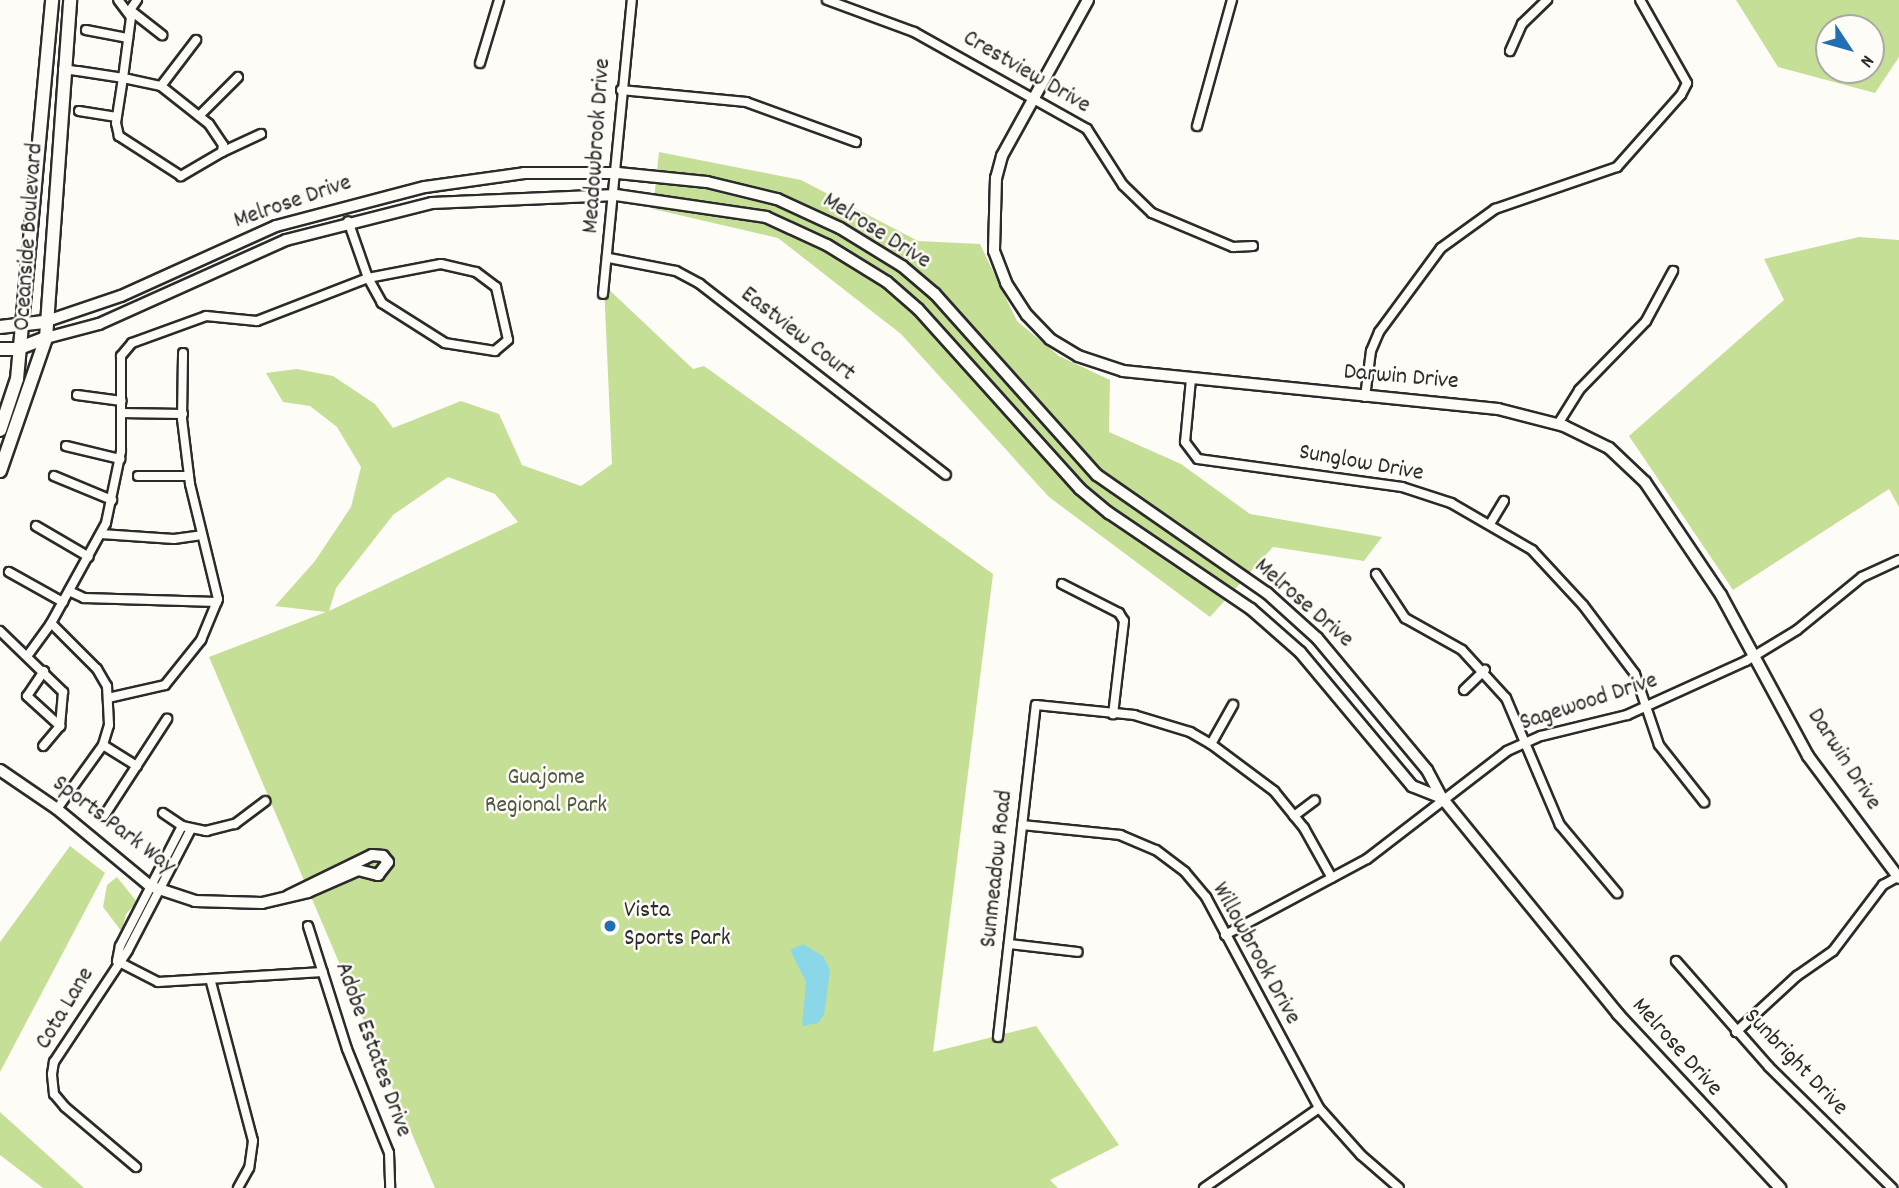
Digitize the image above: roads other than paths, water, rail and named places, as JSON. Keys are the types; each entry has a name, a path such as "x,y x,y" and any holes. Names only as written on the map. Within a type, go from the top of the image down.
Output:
{"main road":[{"name":"Oceanside Boulevard","path":"0,430 17,379 19,326 52,0"},
{"name":"Oceanside Boulevard","path":"0,471 46,338 44,321 57,140 71,0"},
{"path":"46,53 57,64 53,128 57,140"},
{"name":"Melrose Drive","path":"0,327 44,321 121,296 276,226 350,204 524,173 618,173 707,182 778,199 840,228 902,266 976,337 1056,433 1097,475 1267,593 1317,638 1427,770 1442,798 1662,1066 1780,1188"},
{"name":"Melrose Drive","path":"17,349 99,324 286,240 348,221 432,203 616,195 766,217 827,244 887,282 959,351 1038,447 1080,489 1109,513 1251,609 1300,652 1412,786 1442,798"},
{"path":"0,349 17,349"}],"street":[{"path":"118,0 162,35"},
{"path":"137,0 130,10 117,117 120,136 174,174 186,176 222,152 261,134"},
{"path":"480,63 499,0"},
{"name":"Meadowbrook Drive","path":"603,294 616,195 621,90 632,0"},
{"name":"Crestview Drive","path":"827,0 914,32 1087,129 1123,185 1152,213 1233,247 1253,246"},
{"name":"Darwin Drive","path":"1088,0 1002,156 992,199 994,251 1006,283 1042,331 1079,356 1124,371 1498,409 1558,424 1609,448 1645,482 1757,654 1808,756 1899,877"},
{"path":"1197,126 1232,0"},
{"path":"1510,51 1522,24 1547,0"},
{"path":"1365,397 1371,351 1379,332 1441,248 1495,209 1617,167 1687,83 1640,0"},
{"path":"86,30 128,38"},
{"path":"161,86 196,40"},
{"path":"63,69 161,86 198,116 223,145 222,152"},
{"path":"198,116 238,77"},
{"path":"621,90 746,102 856,142"},
{"path":"79,111 117,117"},
{"path":"28,655 51,623 101,534 120,459 121,356 132,343 206,316 257,321 368,278 441,264 476,272 499,291 508,340 495,351 445,343 382,303 368,278 348,221"},
{"name":"Eastview Court","path":"609,258 676,271 700,284 946,475"},
{"path":"1558,424 1579,390 1646,321 1673,271"},
{"path":"108,698 151,691 170,680 201,640 217,602 189,475 183,414 183,353"},
{"name":"Sunglow Drive","path":"1191,379 1185,442 1198,459 1402,487 1451,503 1532,550 1583,605 1635,674 1658,745 1704,802"},
{"path":"77,395 122,401"},
{"path":"121,413 183,414"},
{"path":"66,446 120,459"},
{"path":"138,476 189,475"},
{"path":"54,476 111,500"},
{"path":"1490,524 1504,501"},
{"path":"36,526 89,556"},
{"path":"101,534 174,539 202,535"},
{"name":"Sagewood Drive","path":"1225,935 1367,859 1478,770 1527,742 1647,707 1757,654 1797,630 1862,577 1899,560"},
{"path":"9,572 63,602"},
{"path":"1376,574 1405,618 1462,650 1485,670 1506,698 1527,742 1560,825 1617,893"},
{"path":"1062,584 1119,613 1124,621 1113,714 1191,732 1252,771 1294,816 1332,878"},
{"path":"69,591 84,598 217,602"},
{"path":"51,623 97,669 108,698 110,725 103,745 57,809"},
{"path":"1,634 28,655 63,692 60,726 43,746"},
{"path":"1464,690 1485,670"},
{"path":"44,671 27,696 60,726"},
{"name":"Sunmeadow Road","path":"998,1037 1036,705 1113,714"},
{"path":"1211,744 1233,705"},
{"path":"104,816 167,719"},
{"path":"103,745 136,766"},
{"name":"Sports Park Way","path":"0,770 57,809 155,889 229,906 288,896 358,870 378,875 388,862 383,856 372,855 288,896"},
{"path":"1294,816 1315,800"},
{"path":"163,813 187,828 206,831 235,824 265,801"},
{"name":"Willowbrook Drive","path":"1022,825 1120,835 1156,850 1185,872 1206,897 1320,1108 1361,1155 1399,1188"},
{"name":"Cota Lane","path":"136,1167 65,1107 54,1094 54,1062 117,961 187,828"},
{"path":"1736,1032 1788,983 1833,951 1883,885 1899,877"},
{"name":"Adobe Estates Drive","path":"308,926 347,1049 388,1153 390,1188"},
{"path":"1009,944 1078,952"},
{"path":"117,961 158,982 211,982 323,972"},
{"name":"Sunbright Drive","path":"1676,961 1736,1032 1892,1188"},
{"path":"211,982 253,1141 249,1168 237,1188"},
{"path":"1204,1188 1320,1108"}],"water":[{"path":"803,944 823,956 830,970 824,1015 818,1023 802,1026 806,982 790,950"}],"place":[{"name":"Vista Sports Park","path":"610,926"}],"park label":[{"name":"Guajome Regional Park","path":"546,793"}]}
